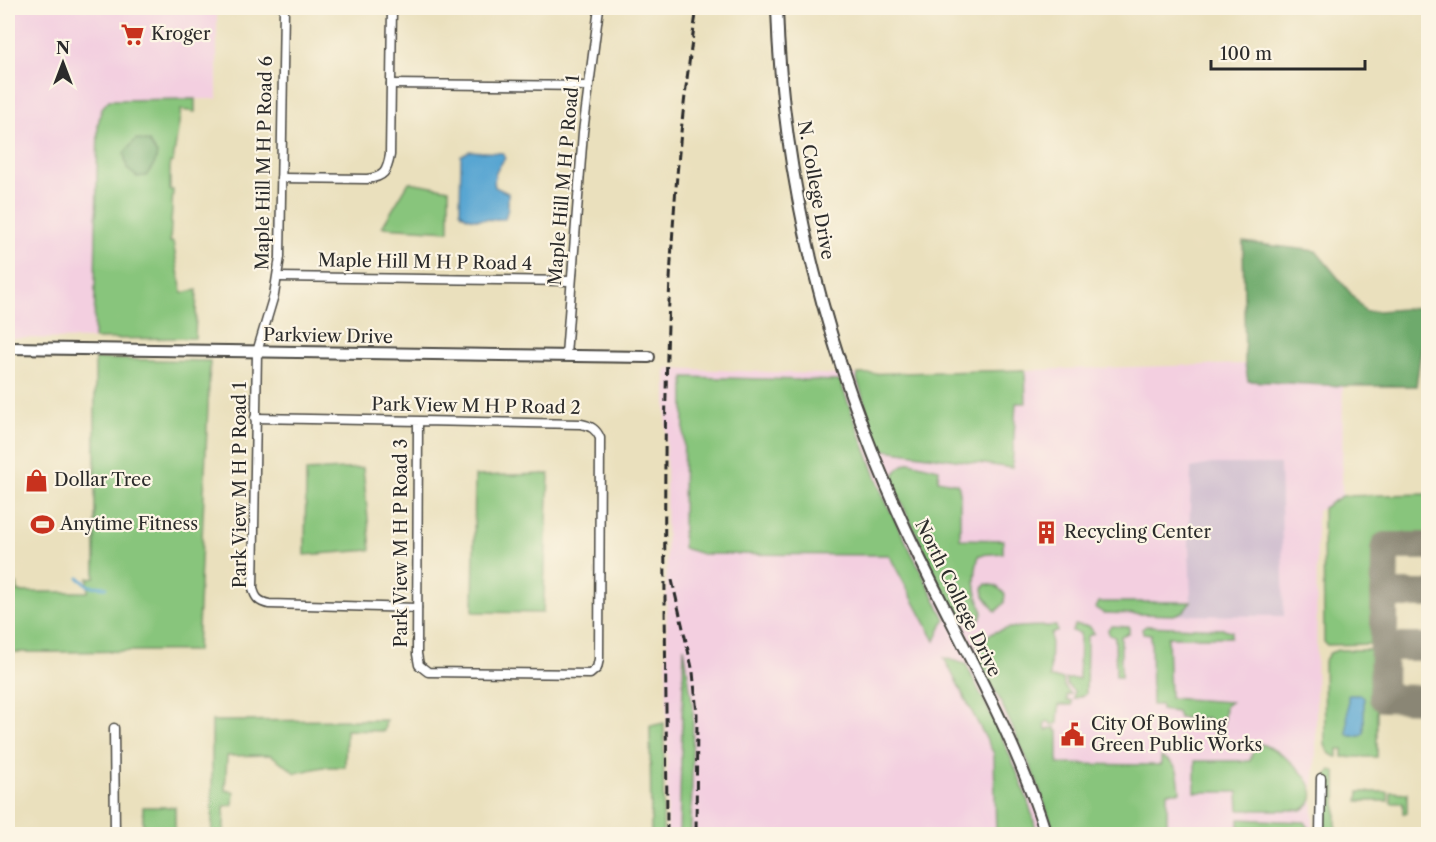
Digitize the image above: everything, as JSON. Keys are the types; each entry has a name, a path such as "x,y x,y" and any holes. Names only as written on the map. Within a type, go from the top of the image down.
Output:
{"street":[{"name":"Maple Hill M H P Road 6","path":"256,352 263,336 278,277 284,8"},
{"path":"281,178 367,179 378,177 384,172 390,155 392,8"},
{"name":"Maple Hill M H P Road 1","path":"566,355 588,86 599,8"},
{"name":"N. College Drive","path":"777,8 781,72 798,195 826,315 843,375"},
{"path":"391,84 588,86"},
{"name":"Maple Hill M H P Road 4","path":"278,277 571,282"},
{"name":"Parkview Drive","path":"8,348 649,357"},
{"name":"Park View M H P Road 1","path":"256,352 253,588 255,596 261,602 269,604 417,608"},
{"name":"North College Drive","path":"843,375 881,476 1022,769 1046,834"},
{"name":"Park View M H P Road 2","path":"255,418 581,423 590,425 596,430 600,438 599,659 597,668 590,674 580,675 451,673 428,672 419,665"},
{"name":"Park View M H P Road 3","path":"418,421 417,654 419,665"},
{"path":"114,728 115,834"},
{"path":"1320,834 1321,778"}],"shaded area":[{"path":"8,8 217,8 217,99 109,100 98,124 94,339 8,338"},
{"path":"1245,364 1248,381 1343,386 1342,496 1317,511 1316,752 1313,834 667,834 666,368 843,375"},
{"path":"1211,464 1280,464 1284,616 1174,615 1184,611 1191,602 1189,544 1191,468"}],"green space":[{"path":"195,99 195,112 181,110 173,162 170,162 170,190 173,190 170,242 173,242 182,293 197,290 195,338 94,339 98,124 102,108 109,100"},
{"path":"136,139 149,142 157,154 155,163 146,176 137,177 127,169 124,153"},
{"path":"409,182 449,189 449,231 382,227"},
{"path":"1243,242 1316,251 1366,312 1427,307 1416,386 1343,386 1248,381 1245,364"},
{"path":"95,359 210,361 197,651 11,652 12,606 8,605 8,589 17,584 18,592 88,592 88,578 95,577"},
{"path":"1025,370 1026,403 1016,403 1012,468 879,449 857,379 858,374"},
{"path":"684,377 840,381 884,498 945,619 935,641 889,555 702,554 683,548"},
{"path":"910,462 939,469 938,480 958,484 960,539 1003,540 1003,553 979,555 975,578 976,591 983,612 980,619 967,621 955,616 893,485 897,470"},
{"path":"363,468 371,550 305,555 306,471"},
{"path":"549,474 543,613 473,612 475,476"},
{"path":"1428,494 1428,539 1379,538 1378,637 1374,644 1327,645 1324,642 1323,508 1342,496"},
{"path":"986,584 996,586 1005,594 1004,603 996,612 984,596 983,588"},
{"path":"1099,602 1191,602 1184,611 1174,615 1103,613 1096,608"},
{"path":"1075,625 1089,626 1094,633 1087,637 1086,694 1074,699 1074,691 1067,685 1066,679 1079,679 1080,633 1072,631"},
{"path":"1056,626 1057,632 1051,633 1050,678 1063,679 1064,686 1071,694 1067,695 1067,701 1072,701 1072,705 1059,705 1058,723 1052,725 1048,721 1044,724 1046,730 1056,727 1058,731 1058,764 1161,765 1161,757 1172,763 1177,770 1180,792 1167,792 1167,834 1055,834 1035,777 999,698 980,664 977,645 984,638 1003,630"},
{"path":"1112,626 1129,627 1129,633 1121,636 1121,677 1116,677 1115,637 1109,635 1108,629"},
{"path":"1146,626 1232,631 1231,637 1168,637 1170,698 1231,702 1225,706 1223,726 1215,726 1207,718 1179,718 1177,712 1161,710 1161,705 1152,705 1151,634 1143,633 1142,629"},
{"path":"684,647 693,709 691,834 679,834"},
{"path":"1338,650 1373,650 1377,655 1377,757 1343,757 1343,749 1338,749 1338,757 1330,753 1325,745 1324,661 1330,653"},
{"path":"944,658 966,664 1016,769 1037,834 996,834 994,754"},
{"path":"386,720 384,731 346,730 345,767 323,767 296,773 271,755 227,756 225,790 234,792 233,805 224,806 224,834 212,834 212,721"},
{"path":"664,723 663,834 651,834 650,726"},
{"path":"1255,743 1264,745 1288,759 1308,781 1312,792 1311,802 1302,810 1239,810 1238,792 1195,792 1195,761 1250,761"},
{"path":"1331,770 1336,775 1336,834 1324,834 1325,777"},
{"path":"1359,792 1388,792 1388,801 1358,801"},
{"path":"1391,792 1407,793 1407,813 1403,813 1403,803 1391,803"},
{"path":"143,807 175,807 175,834 143,834"},
{"path":"1239,819 1305,822 1313,834 1239,834"}],"water":[{"path":"469,151 503,153 505,158 497,171 494,183 495,187 508,193 505,219 474,219 463,215 460,211 461,156"},
{"path":"1349,695 1364,697 1364,733 1361,736 1347,734"}],"waterway":[{"path":"79,578 89,586 106,587"}],"taxiway":[{"path":"1428,546 1385,546 1383,698 1428,699"},
{"path":"1384,594 1428,594"},
{"path":"1384,647 1428,647"}],"railway":[{"path":"667,834 665,524 668,316 683,110 697,8"},
{"path":"672,580 693,672 697,714 696,834"}],"place":[{"name":"Kroger","path":"133,34"},
{"name":"Dollar Tree","path":"36,480"},
{"name":"Anytime Fitness","path":"42,524"},
{"name":"Recycling Center","path":"1046,532"},
{"name":"City Of Bowling Green Public Works","path":"1073,734"}]}
